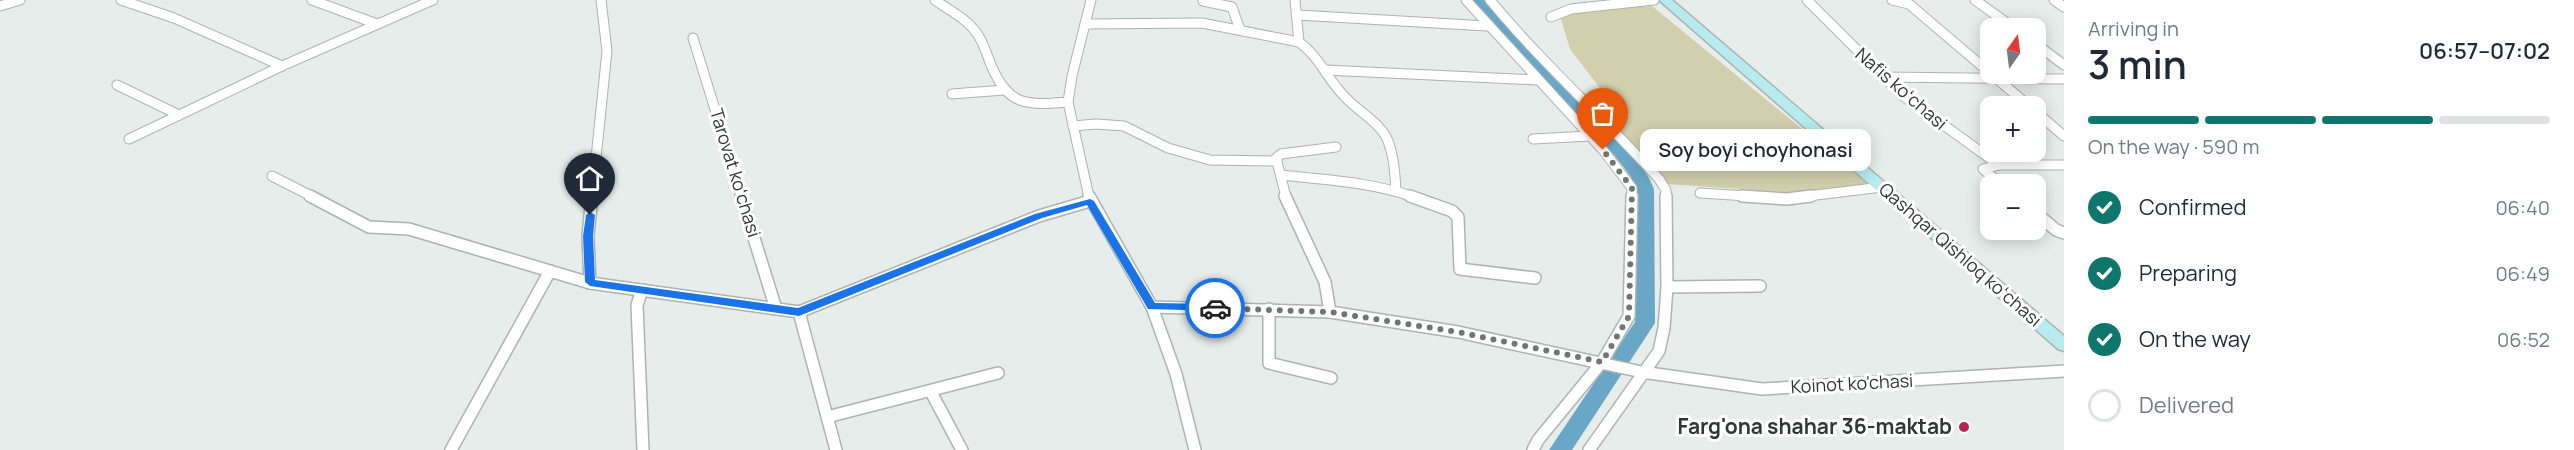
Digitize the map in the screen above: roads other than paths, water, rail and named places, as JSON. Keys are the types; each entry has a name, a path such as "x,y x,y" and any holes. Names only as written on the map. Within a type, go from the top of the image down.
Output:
{"main road":[{"name":"Qashqar Qishloq koʻchasi","path":"1665,0 2064,345"}],"street":[{"path":"0,6 20,0"},
{"path":"121,0 174,18 282,66"},
{"path":"312,0 377,24"},
{"path":"129,139 282,66 433,0"},
{"path":"590,282 588,236 607,51 601,0"},
{"path":"935,0 974,30 1004,90 1016,102 1068,102"},
{"path":"1091,0 1072,76 1068,102 1090,201 1152,307 1176,374 1195,450"},
{"path":"1295,0 1299,42"},
{"path":"1466,0 1487,26 1590,136 1632,188 1629,316 1602,362 1538,440 1533,450"},
{"path":"1490,0 1520,36 1606,121 1666,189 1667,287 1664,328 1659,351 1588,450"},
{"path":"1551,17 1571,9 1654,0"},
{"name":"Nafis koʻchasi","path":"1807,0 1882,77 1916,106 1999,165"},
{"path":"1892,0 1909,4 1980,65"},
{"path":"1975,0 2000,18"},
{"path":"2054,0 2064,7"},
{"path":"1203,1 1232,7 1239,30"},
{"path":"1298,15 1487,26"},
{"path":"1085,24 1202,23 1299,42 1313,52 1344,97 1379,128 1387,139 1394,165 1396,191"},
{"name":"Tarovat koʻchasi","path":"693,38 776,309"},
{"path":"2046,52 2064,65"},
{"path":"1325,70 1538,80"},
{"path":"1882,77 1980,79"},
{"path":"2046,79 2064,79"},
{"path":"2002,84 2017,96"},
{"path":"117,85 179,115"},
{"path":"952,94 1004,90"},
{"path":"2046,121 2064,136"},
{"path":"1073,126 1096,124 1124,126 1168,148 1210,160 1277,161"},
{"path":"1533,139 1590,136"},
{"path":"1330,312 1325,282 1287,203 1277,157 1281,154 1336,147"},
{"path":"1989,174 1983,169 1999,165 2064,165"},
{"path":"1281,175 1356,183 1396,191 1455,213 1458,217 1460,269 1535,278"},
{"path":"272,176 369,227 409,229 590,282 799,312 1039,216 1090,201"},
{"path":"1700,193 1787,199 1882,187"},
{"path":"2046,222 2064,233"},
{"path":"451,450 549,271"},
{"path":"1667,287 1760,286"},
{"path":"642,290 637,305 643,450"},
{"name":"Koinot ko'chasi","path":"1152,307 1330,312 1458,332 1642,372 1762,389 2064,371"},
{"path":"1269,309 1269,363 1330,378"},
{"path":"799,312 836,450"},
{"path":"827,417 998,373"},
{"path":"931,392 962,450"}],"waterway":[{"path":"1476,0 1621,152 1639,176 1645,189 1645,323 1560,450"}],"place":[{"name":"Soy boyi choyhonasi","path":"1603,150"},
{"name":"Farg'ona shahar 36-maktab","path":"1964,427"}]}
